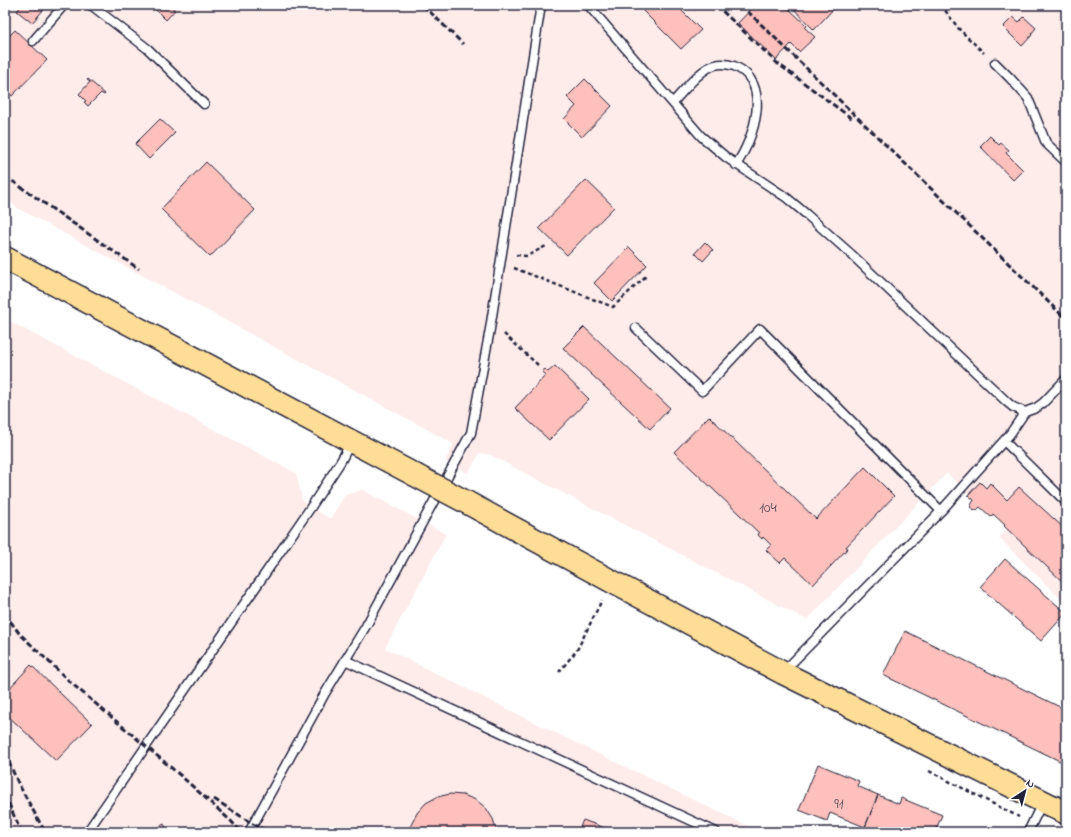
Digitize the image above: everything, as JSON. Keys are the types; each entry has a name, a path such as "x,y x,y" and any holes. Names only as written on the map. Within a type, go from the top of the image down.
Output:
{"main road":[{"path":"5,258 466,502 783,673 1066,813"}],"lane":[{"path":"33,41 64,5"},
{"path":"91,5 148,49 204,104"},
{"path":"248,832 327,690 366,626 471,433 490,329 541,5"},
{"path":"588,5 673,102 700,136 736,165 787,198 851,254 1013,408 1025,412 1040,406 1066,379"},
{"path":"995,63 1028,98 1046,143 1066,162"},
{"path":"673,102 697,76 708,68 718,64 728,64 746,73 752,81 755,89 755,122 748,144 736,165"},
{"path":"636,328 702,391 760,329 941,511"},
{"path":"783,673 941,511 1004,441 1025,412"},
{"path":"87,832 311,506 341,461 351,441"},
{"path":"1004,441 1066,502"},
{"path":"345,660 716,832"},
{"path":"1028,832 1043,802"}],"path":[{"path":"941,5 959,29 995,63"},
{"path":"502,252 527,256 546,246"},
{"path":"500,263 613,308 646,276"},
{"path":"490,329 503,332 538,364"},
{"path":"559,672 578,650 611,581"}],"shaded area":[{"path":"5,5 1066,5 1066,604 999,538 1007,530 1004,525 994,514 991,517 981,507 977,510 972,509 971,505 974,500 947,473 807,620 490,455 480,453 468,473 445,461 454,444 19,209 5,198"},
{"path":"5,319 296,473 303,502 330,519 345,495 362,490 446,534 385,648 760,832 5,832"}],"building":[{"path":"22,5 41,5 45,8 32,23 17,11"},
{"path":"151,5 169,5 175,10 166,20"},
{"path":"637,5 676,5 701,30 681,49"},
{"path":"755,5 785,5 807,26 805,28 815,37 799,52 791,44 776,60 738,23"},
{"path":"790,5 837,5 814,30"},
{"path":"1013,17 1019,22 1024,17 1036,28 1022,46 1003,27"},
{"path":"15,30 47,60 12,96 5,90 5,40"},
{"path":"88,79 105,94 104,95 101,93 88,106 84,102 86,101 79,94 90,82 87,80"},
{"path":"585,79 612,106 582,137 564,119 576,106 567,97"},
{"path":"160,119 175,133 149,159 135,144"},
{"path":"990,136 999,145 1001,143 1009,150 1006,153 1023,170 1013,180 980,146"},
{"path":"206,162 255,210 210,257 161,209"},
{"path":"586,180 614,207 567,255 539,228"},
{"path":"705,242 713,250 703,261 695,253"},
{"path":"629,247 647,265 612,301 594,283"},
{"path":"584,327 670,408 650,429 563,348"},
{"path":"555,366 589,399 549,440 515,408 546,375 542,371 545,369 548,372"},
{"path":"709,416 816,519 865,467 894,496 813,585 785,558 780,563 766,550 771,545 763,537 762,539 758,535 759,533 674,452"},
{"path":"980,482 986,488 990,483 1007,500 1019,487 1066,530 1066,585 993,514 991,517 980,507 977,510 972,509 971,505 974,500 968,495"},
{"path":"1005,559 1066,613 1041,641 980,587"},
{"path":"905,631 1066,710 1066,764 883,675"},
{"path":"31,665 92,724 56,761 5,713 5,693"},
{"path":"818,764 859,781 857,786 878,795 865,827 830,813 827,821 799,810"},
{"path":"450,794 463,795 476,800 486,808 493,819 497,832 410,832 411,825 417,813 426,803 437,797"},
{"path":"878,795 899,804 901,798 942,815 935,832 877,832 865,827"},
{"path":"583,820 616,832 578,832"},
{"path":"164,824 168,832 150,832"}],"railway":[{"path":"423,5 463,44"},
{"path":"716,5 777,63 854,120"},
{"path":"741,5 1066,319"},
{"path":"1059,5 1066,12"},
{"path":"5,176 139,269"},
{"path":"5,614 19,633 70,682 181,776 231,821 241,832"},
{"path":"5,753 18,783 45,832"},
{"path":"5,795 21,832"},
{"path":"214,799 253,824 270,832"}]}
